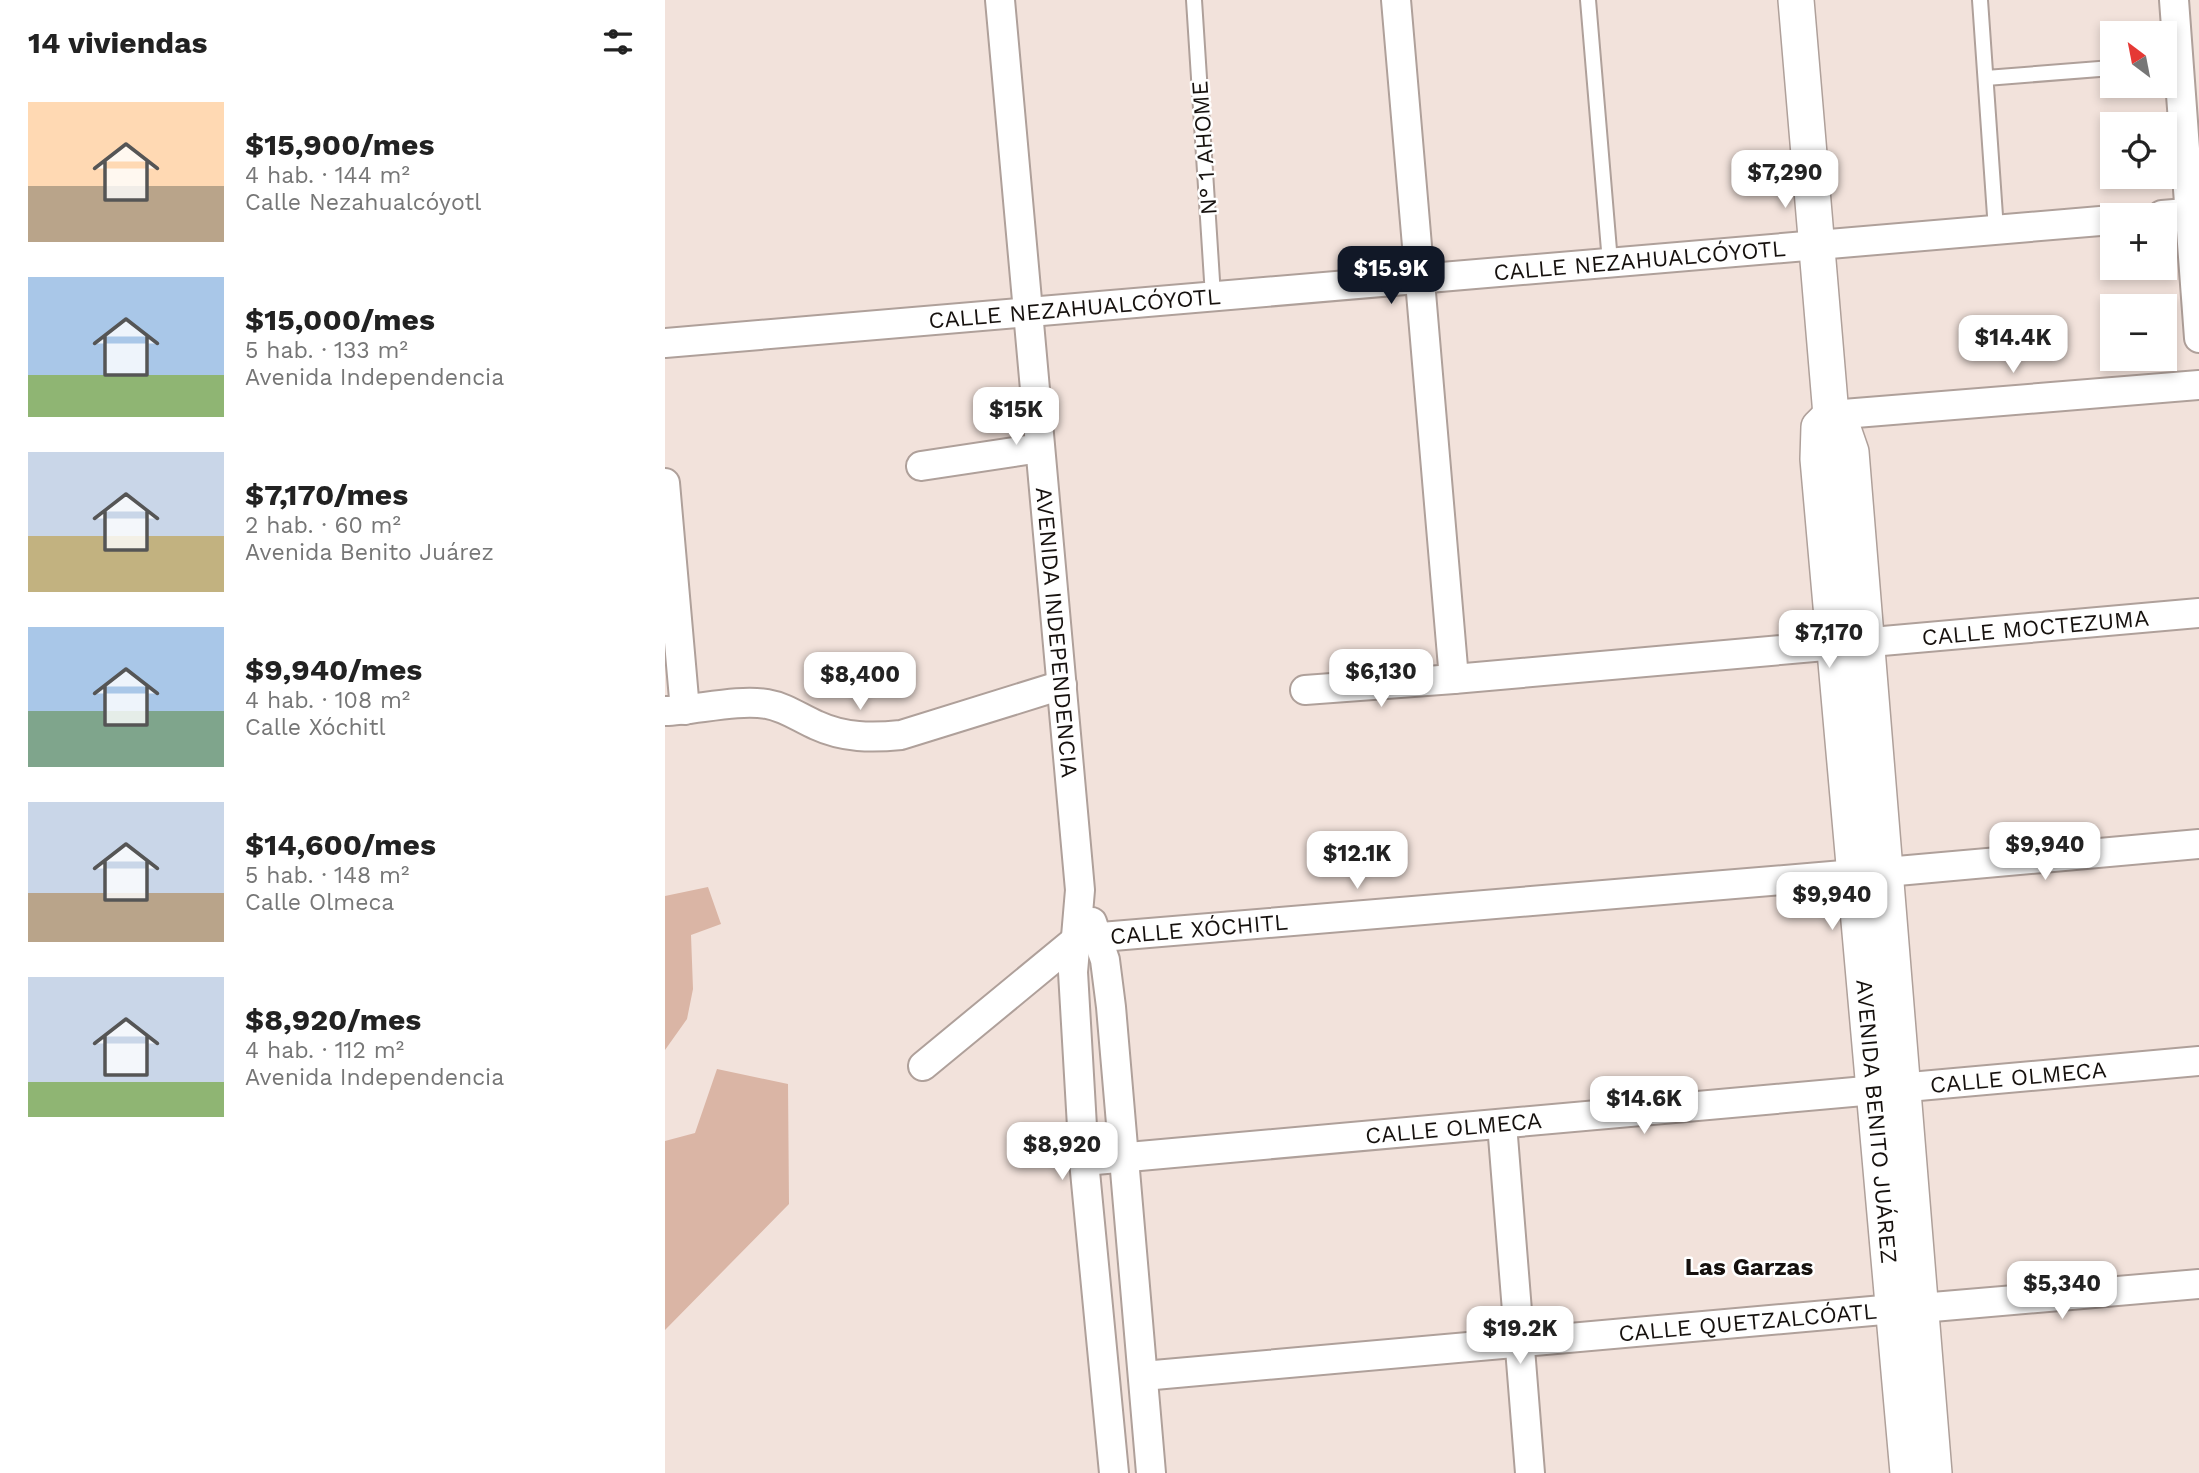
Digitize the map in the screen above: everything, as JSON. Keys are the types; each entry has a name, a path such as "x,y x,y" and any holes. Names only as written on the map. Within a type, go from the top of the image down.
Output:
{"street":[{"name":"AVENIDA INDEPENDENCIA","path":"1000,0 1080,890 1088,938 1105,960 1111,1007 1151,1473"},
{"path":"1396,0 1454,679"},
{"path":"1796,0 1831,415 2199,385"},
{"path":"2172,21 2173,0"},
{"path":"2174,98 2199,338"},
{"name":"CALLE NEZAHUALCÓYOTL","path":"665,343 2100,221"},
{"name":"AVENIDA BENITO JUÁREZ","path":"1831,415 1819,427 1817,441 1850,643 1907,1309 1934,1473"},
{"path":"922,466 1041,448"},
{"path":"665,483 675,710 769,704 789,710 818,726 852,736 875,737 901,735 1062,685"},
{"name":"CALLE MOCTEZUMA","path":"1305,690 2199,613"},
{"name":"CALLE XÓCHITL","path":"923,1066 1088,938 2199,844"},
{"name":"AVENIDA INDEPENDENCIA","path":"1088,938 1073,972 1084,1161 1114,1473"},
{"name":"CALLE OLMECA","path":"1084,1161 2199,1061"},
{"path":"1502,1124 1530,1473"},
{"name":"CALLE QUETZALCÓATL","path":"1143,1376 2199,1284"},
{"name":"AVENIDA BENITO JUÁREZ","path":"1907,1309 1908,1473"}],"lane":[{"name":"N° 1 AHOME","path":"1194,0 1213,296"},
{"path":"1588,0 1610,262"},
{"path":"1980,0 1996,229"},
{"path":"1986,78 2100,69"}],"shaded area":[{"path":"708,887 721,924 691,935 693,989 687,1019 665,1050 665,896"},
{"path":"717,1069 788,1084 789,1204 665,1330 665,1141 695,1133"}],"district":[{"name":"Las Garzas","path":"1749,1267"}]}
